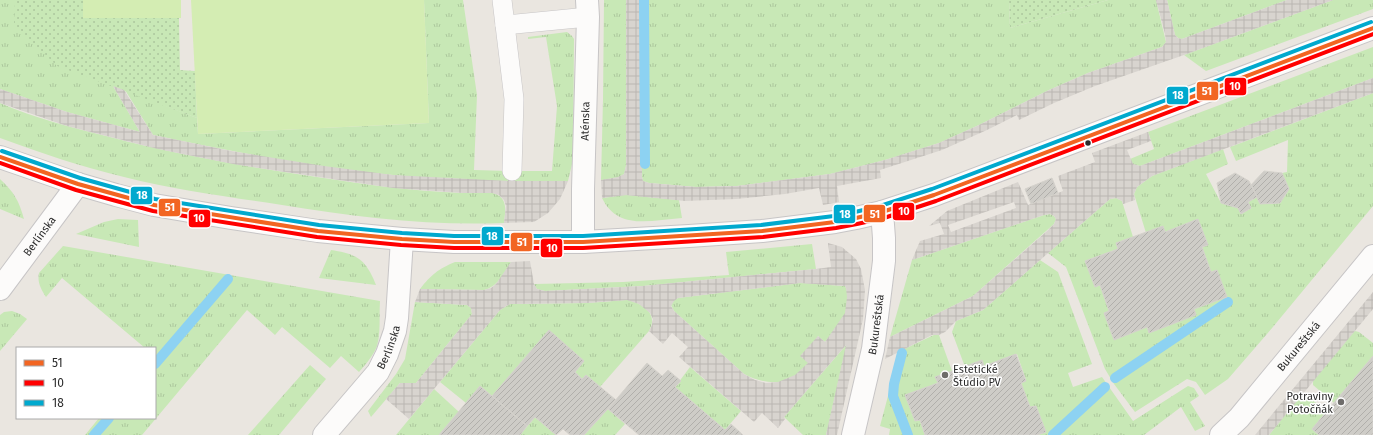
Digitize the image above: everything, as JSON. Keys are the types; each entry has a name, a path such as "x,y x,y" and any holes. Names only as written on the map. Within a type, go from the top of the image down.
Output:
{"street":[{"name":"Aténska","path":"583,242 588,8"},
{"path":"0,157 78,184 154,205 318,231 402,239 454,242 583,242 762,231 835,222 882,212 941,192 1373,28"},
{"name":"Berlínska","path":"0,289 78,184"},
{"name":"Bukureštská","path":"853,435 873,349 884,261 882,212"},
{"name":"Berlínska","path":"324,435 378,372 387,354 395,331 397,318 402,239"},
{"name":"Bukureštská","path":"1221,435 1239,418 1373,256"}],"lane":[{"path":"502,0 514,99 512,171"},
{"path":"505,25 588,8"}],"green space":[{"path":"0,0 74,0 111,76 113,86 140,132 67,112 0,89"},
{"path":"15,0 83,0 83,18 179,18 180,70 195,71 197,118 57,66 14,25"},
{"path":"83,0 181,0 181,18 83,18"},
{"path":"191,0 424,0 429,123 198,134"},
{"path":"424,0 463,0 477,95 474,170 509,171 509,181 422,177 332,168 153,135 125,90 197,118 198,134 429,123"},
{"path":"604,0 626,0 626,166 624,174 618,178 601,180 603,99"},
{"path":"642,0 1009,0 1010,28 1108,0 1156,0 1166,42 1162,47 1088,73 1049,90 939,143 885,160 830,174 737,186 696,187 649,183 643,181"},
{"path":"1009,0 1108,0 1010,28"},
{"path":"1167,0 1287,0 1182,39 1175,35"},
{"path":"1333,0 1373,0 1373,9 1206,71 1184,55"},
{"path":"567,32 574,39 573,160 568,181 515,181 515,171 552,171 557,106 546,37 528,39 528,37"},
{"path":"1373,47 1373,78 1140,166 1133,164 1130,159 1154,149 1148,132"},
{"path":"1373,93 1373,206 1228,379 1205,395 1196,382 1187,379 1135,412 1114,384 1105,369 1066,267 1048,253 1110,199 1116,198 1122,201 1133,237 1116,243 1118,249 1085,261 1095,287 1100,285 1109,311 1104,313 1114,339 1226,297 1211,272 1202,247 1208,245 1198,220 1165,232 1146,233 1134,194 1137,187 1152,176 1223,149 1228,164 1206,174 1221,203 1238,208 1241,214 1251,208 1248,202 1257,197 1260,204 1280,203 1289,189 1282,173 1287,172 1288,140 1236,161 1230,147"},
{"path":"0,103 40,118 82,130 144,146 213,160 282,172 387,187 454,193 490,192 498,195 505,204 504,223 476,224 420,222 365,217 203,193 124,177 93,169 0,138"},
{"path":"0,179 15,197 24,219 0,209"},
{"path":"626,195 679,200 682,218 647,221 626,219 617,215 609,208 602,198"},
{"path":"1050,214 1056,219 1054,224 973,296 890,337 912,260"},
{"path":"118,219 138,220 139,247 76,234 104,222"},
{"path":"812,244 816,269 643,286 545,291 537,289 534,284 623,282 729,275 726,252"},
{"path":"63,246 380,301 377,346 367,363 359,372 341,356 330,368 282,327 275,335 247,310 156,418 156,347 144,347 62,278 46,297 39,282 39,273"},
{"path":"331,250 354,256 360,260 369,270 376,285 319,278"},
{"path":"1040,260 1058,272 1092,364 1068,373 1073,387 1102,377 1133,421 1188,386 1194,388 1199,396 1190,402 1205,426 1195,431 1181,407 1144,435 1037,435 1046,432 1036,406 1030,407 1021,383 1026,380 1017,354 984,366 982,361 965,367 952,332 956,321 983,310"},
{"path":"455,262 511,262 497,283 484,290 420,289 435,273"},
{"path":"800,283 845,286 848,296 847,308 841,321 825,342 818,336 808,363 802,371 794,377 779,382 761,381 744,374 674,311 671,305 673,301 678,298"},
{"path":"627,300 633,301 648,310 651,315 652,325 649,331 600,387 586,375 582,379 575,372 584,361 549,331 492,396 480,386 466,403 440,382 500,310 510,304 587,303"},
{"path":"415,302 467,305 471,308 472,314 416,383 400,383 371,417 368,411 396,374 405,359"},
{"path":"12,311 27,319 0,351 0,315 4,312"},
{"path":"1355,331 1359,332 1373,343 1373,356 1334,403 1313,385 1313,381 1350,335"},
{"path":"936,334 939,335 952,371 936,378 938,383 905,395 915,421 920,420 925,435 889,435 890,429 880,426 900,351"},
{"path":"847,344 826,435 803,435 784,417"},
{"path":"310,365 326,379 279,435 248,435"},
{"path":"690,367 741,411 725,430 675,387"},
{"path":"434,389 459,412 439,435 396,435"},
{"path":"1305,393 1326,412 1312,429 1319,435 1269,435 1301,395"},
{"path":"608,409 625,424 615,435 584,435"},
{"path":"535,417 556,435 520,435"},
{"path":"98,419 155,419 142,435 85,435"}],"shaded area":[{"path":"626,0 642,0 643,181 649,183 696,187 737,186 830,174 885,160 939,143 1088,73 1162,47 1166,42 1165,34 1156,0 1167,0 1175,35 1182,39 1287,0 1333,0 1095,86 1054,103 1019,120 1017,115 942,150 880,170 881,178 837,186 839,202 823,205 819,188 785,194 736,199 685,201 626,195 602,198 601,180 618,177 624,174 626,166"},
{"path":"1373,78 1373,93 1152,176 1137,187 1134,194 1135,200 1123,204 1122,201 1116,198 1110,199 983,310 956,321 945,332 939,335 932,335 885,359 890,337 973,296 1047,231 1054,224 1056,219 1050,214 1044,215 912,260 920,241 944,234 940,223 929,226 947,211 1018,182 1028,205 1063,191 1058,176 1095,162 1092,153 1148,132 1151,141 1127,150 1133,164 1140,166","holes":["1014,202 1016,208 951,232 948,225"]},
{"path":"113,86 124,90 153,135 231,151 324,166 393,175 508,181 509,171 515,171 515,181 568,181 560,199 548,213 534,222 504,223 506,206 504,200 499,195 492,193 463,193 393,188 233,164 158,149 67,126 0,103 0,89 67,112 140,132"},
{"path":"828,243 842,247 856,259 861,269 865,290 863,319 837,435 826,435 846,345 784,417 785,419 778,428 762,413 754,422 679,357 688,347 672,333 663,344 649,331 653,319 650,313 639,304 627,300 587,303 510,304 500,310 409,419 386,399 400,383 416,383 472,314 471,308 467,305 415,302 420,289 484,290 491,288 496,284 511,262 530,261 534,284 537,289 545,291 643,286 831,267","holes":["800,283 845,286 847,297 845,313 825,342 818,336 800,356 808,363 795,375 778,382 766,383 755,380 744,374 674,311 671,306 678,298"]},
{"path":"1373,292 1373,309 1269,435 1255,435"}],"building":[{"path":"1264,171 1282,173 1289,189 1280,203 1260,204 1251,185"},
{"path":"1235,173 1249,181 1257,197 1248,202 1251,208 1241,214 1238,208 1221,203 1217,183"},
{"path":"1052,178 1058,193 1031,204 1025,189"},
{"path":"1198,219 1208,245 1202,247 1211,272 1217,270 1227,297 1194,309 1196,315 1149,333 1147,327 1114,340 1104,313 1109,311 1100,285 1095,287 1085,261 1118,249 1116,243 1163,226 1165,232"},
{"path":"549,330 584,361 575,372 582,379 586,375 616,400 584,435 570,435 563,429 556,435 535,417 527,426 492,396"},
{"path":"1016,354 1026,381 1021,383 1030,407 1036,406 1046,432 1037,435 925,435 920,420 915,421 905,395 938,383 935,377 982,360 984,366"},
{"path":"1373,356 1373,435 1319,435 1312,429"},
{"path":"647,363 662,376 668,370 681,381 675,387 725,430 731,424 743,435 639,435 608,409"},
{"path":"480,386 527,426 520,435 439,435"}],"waterway":[{"path":"644,0 645,164"},
{"path":"156,363 228,279"},
{"path":"1115,378 1228,302"},
{"path":"902,353 894,384 893,396 908,435"},
{"path":"1053,435 1105,387"},
{"path":"94,435 108,419"}],"transit line":[{"name":"18","path":"2,151 80,178 155,199 319,225 402,233 454,236 583,236 761,225 855,212 880,206 932,189 1371,22"},
{"name":"51","path":"0,157 78,184 154,205 318,231 402,239 454,242 583,242 762,231 856,218 882,212 934,195 1373,28"},
{"name":"10","path":"0,163 76,190 153,211 317,237 401,245 454,248 583,248 763,237 857,224 884,218 936,201 1373,34"}],"place":[{"name":"Estetické Štúdio PV","path":"945,375"},
{"name":"Potraviny Potočňák","path":"1341,402"}]}
